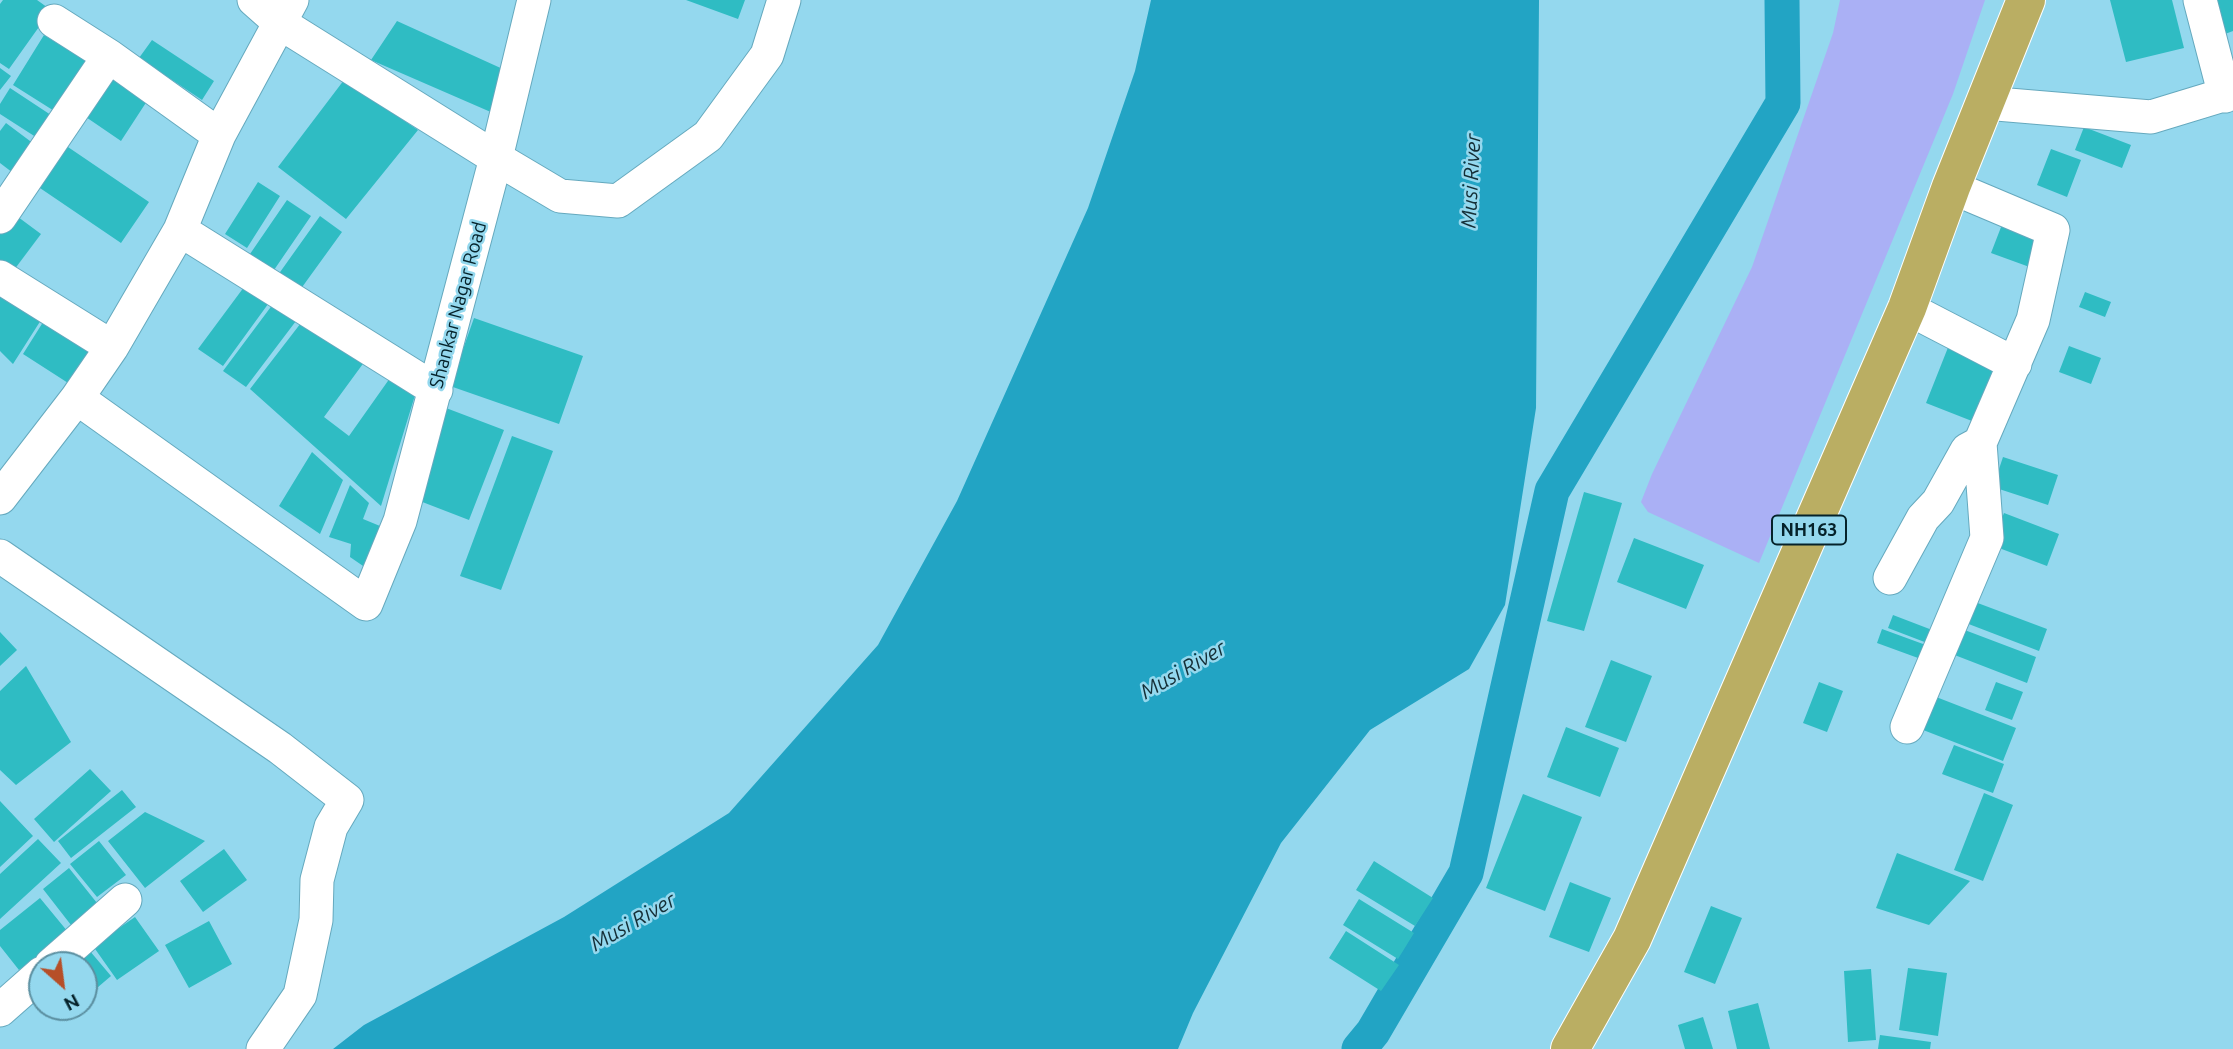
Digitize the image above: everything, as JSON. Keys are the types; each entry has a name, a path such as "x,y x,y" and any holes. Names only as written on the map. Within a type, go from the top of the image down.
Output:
{"highway":[{"name":"NH163","path":"1570,1049 1632,939 1907,308 1951,187 2026,0"}],"street":[{"path":"254,0 286,11 496,158 560,196 618,201 708,136 766,55 784,0"},
{"name":"Shankar Nagar Road","path":"77,398 366,604 400,521 496,158 534,0"},
{"path":"1985,103 2151,117 2229,94 2200,0"},
{"path":"0,499 112,347 180,230 219,135 286,11"},
{"path":"54,21 109,56 219,135"},
{"path":"0,217 109,56"},
{"path":"1907,727 1986,538 1980,443 2033,320 2053,230 1951,187"},
{"path":"180,230 436,390"},
{"path":"4,285 112,347"},
{"path":"1907,308 2015,364"},
{"path":"1890,578 1923,517 1938,502 1967,450 1980,443"},
{"path":"0,555 280,748 347,800 331,827 317,880 316,920 300,995 263,1049"},
{"path":"67,951 125,900"},
{"path":"4,996 28,981"}],"shaded area":[{"path":"1840,0 1985,0 1953,94 1759,563 1648,512 1641,502 1752,267 1833,33"}],"water":[{"name":"Musi River","path":"1151,0 1539,0 1536,408 1505,605 1469,669 1370,730 1281,843 1193,1013 1178,1049 333,1049 364,1025 564,917 729,813 878,645 957,501 1088,208 1135,71"}],"building":[{"path":"3,0 37,0 51,10 9,69 0,63 0,4"},
{"path":"686,0 745,0 738,19"},
{"path":"2110,0 2172,0 2184,48 2126,62"},
{"path":"2210,0 2233,0 2233,31 2225,34"},
{"path":"397,21 505,70 493,113 371,60"},
{"path":"44,35 91,64 59,114 13,85"},
{"path":"152,40 214,81 202,100 139,58"},
{"path":"0,68 11,76 0,90"},
{"path":"110,70 149,98 121,141 80,113"},
{"path":"344,80 418,130 346,219 278,167"},
{"path":"10,88 57,119 42,141 0,114 0,104"},
{"path":"6,123 42,150 21,179 0,163 0,131"},
{"path":"2084,127 2131,145 2122,168 2075,150"},
{"path":"65,145 149,202 121,243 37,186"},
{"path":"2051,149 2081,160 2067,197 2037,185"},
{"path":"258,182 280,196 247,248 225,234"},
{"path":"287,200 311,216 274,270 250,254"},
{"path":"14,214 41,234 8,278 0,272 0,234"},
{"path":"320,216 342,232 300,290 278,275"},
{"path":"2003,222 2046,239 2035,269 1991,253"},
{"path":"247,283 271,300 223,366 198,349"},
{"path":"6,292 41,320 13,364 0,351 0,297"},
{"path":"2085,292 2111,302 2105,317 2079,307"},
{"path":"273,304 296,321 246,387 223,371"},
{"path":"474,318 583,356 559,424 450,386"},
{"path":"45,319 101,355 79,390 23,354"},
{"path":"304,319 365,361 324,417 349,436 390,378 416,392 381,506 250,389"},
{"path":"1949,345 2000,365 1977,423 1926,403"},
{"path":"2069,346 2101,358 2091,384 2059,372"},
{"path":"446,408 504,430 469,520 412,498"},
{"path":"512,436 553,451 501,590 460,576"},
{"path":"312,452 343,480 320,534 279,506"},
{"path":"2003,457 2058,475 2048,505 1993,487"},
{"path":"350,485 369,503 363,519 380,526 366,568 350,557 351,544 329,537"},
{"path":"1584,492 1622,503 1584,631 1547,621"},
{"path":"2004,513 2059,534 2047,566 1991,545"},
{"path":"1634,538 1704,565 1686,609 1617,582"},
{"path":"1975,602 2047,629 2039,651 1966,623"},
{"path":"1893,615 1940,633 1935,646 1888,628"},
{"path":"1882,629 1934,648 1929,662 1877,643"},
{"path":"1962,629 2036,657 2027,683 1952,654"},
{"path":"0,632 17,650 0,666"},
{"path":"1611,660 1652,676 1626,742 1585,727"},
{"path":"26,666 71,742 16,785 0,770 0,691"},
{"path":"1819,682 1843,691 1827,732 1803,723"},
{"path":"1996,682 2023,692 2012,720 1985,710"},
{"path":"1931,695 2016,728 2003,761 1918,728"},
{"path":"1566,727 1619,748 1600,797 1547,777"},
{"path":"1954,745 2004,764 1993,793 1942,774"},
{"path":"90,769 111,791 54,842 34,819"},
{"path":"122,790 136,807 71,858 58,841"},
{"path":"1984,793 2013,805 1983,881 1954,870"},
{"path":"1523,794 1582,817 1545,911 1486,888"},
{"path":"0,801 33,836 0,867"},
{"path":"145,812 205,841 145,888 108,841"},
{"path":"38,839 61,863 0,919 0,874"},
{"path":"99,841 126,875 97,897 70,864"},
{"path":"224,849 247,880 203,912 180,881"},
{"path":"1897,853 1970,881 1929,925 1876,908"},
{"path":"1374,861 1433,898 1415,926 1356,890"},
{"path":"69,868 97,903 71,925 43,889"},
{"path":"1570,882 1611,898 1589,952 1549,937"},
{"path":"40,898 68,932 44,951 28,951 28,963 19,970 0,946 0,930"},
{"path":"1359,899 1414,933 1398,959 1343,925"},
{"path":"1711,906 1742,918 1715,984 1684,972"},
{"path":"135,917 159,951 117,980 93,946"},
{"path":"209,921 232,964 189,988 165,945"},
{"path":"1346,931 1399,965 1381,991 1329,958"},
{"path":"84,944 90,951 76,951"},
{"path":"98,961 111,976 98,987"},
{"path":"1908,968 1947,973 1938,1036 1899,1030"},
{"path":"1871,969 1876,1040 1848,1042 1844,971"},
{"path":"1758,1003 1770,1049 1737,1049 1728,1011"},
{"path":"1703,1017 1713,1049 1685,1049 1678,1025"},
{"path":"1880,1035 1931,1042 1930,1049 1878,1049"}],"waterway":[{"path":"1359,1049 1373,1032 1466,873 1552,491 1783,103 1782,0"}]}
